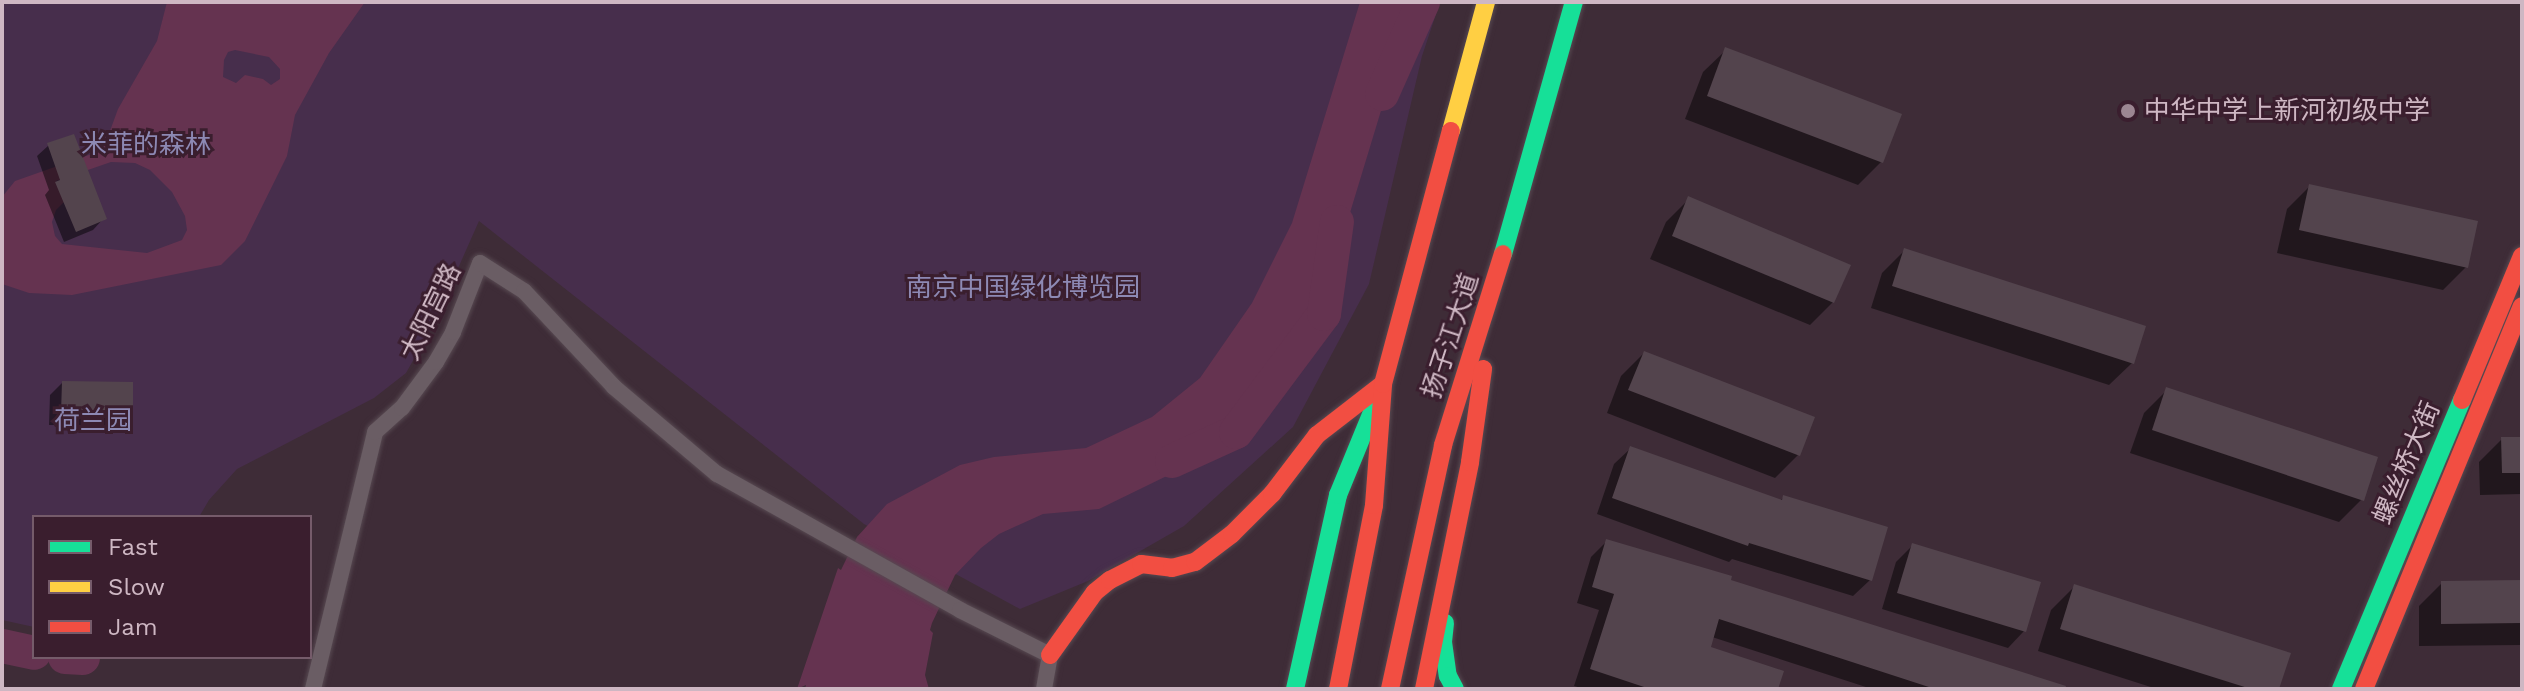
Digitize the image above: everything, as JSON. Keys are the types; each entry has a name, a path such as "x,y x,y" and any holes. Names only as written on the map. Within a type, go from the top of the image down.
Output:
{"main road":[{"name":"扬子江大道","path":"1338,689 1374,505 1383,384 1486,2"},
{"name":"扬子江大道","path":"1390,689 1443,445 1496,280 1574,2"},
{"name":"螺丝桥大街","path":"2341,689 2522,256"},
{"path":"1424,689 1470,462 1496,280"},
{"name":"螺丝桥大街","path":"2364,689 2522,306"},
{"path":"1050,655 1095,592 1110,580 1141,564 1172,568 1195,562 1232,534 1272,494 1317,435 1383,384"},
{"path":"1295,689 1338,495 1383,384"},
{"path":"1453,539 1443,642 1448,676 1455,689"}],"street":[{"name":"太阳宫路","path":"313,689 375,432 402,408 436,362 453,332 480,263 524,291 614,387 717,474 960,610 1050,655"},
{"path":"1044,689 1050,655"}],"green space":[{"name":"南京中国绿化博览园","path":"2,2 1440,2 1422,56 1369,284 1293,427 1184,526 1088,581 1020,609 864,524 479,221 432,327 406,373 374,398 237,469 209,500 200,515 32,515 32,627 2,620"}],"shaded area":[{"path":"167,2 365,2 329,53 295,115 287,156 245,241 221,265 72,295 29,293 2,284 2,197 15,181 103,150 118,109 157,41","holes":["235,50 269,57 280,69 280,79 271,85 263,79 245,75 236,83 223,77 224,60 228,52","111,162 135,163 150,170 172,192 185,216 187,230 182,240 147,253 62,244 55,236 52,222 56,210 64,202 56,181"]},
{"path":"1360,2 1414,2 1339,249 1296,337 1232,428 1177,471 1099,509 1043,514 999,534 981,548 955,575 932,623 925,675 929,689 805,689 806,685 797,689 838,568 841,570 857,537 887,504 960,465 994,457 1086,448 1152,417 1200,378 1252,303 1292,223"}],"building":[{"path":"1725,47 1902,114 1883,163 1707,96"},
{"path":"74,134 107,219 76,232 55,182 60,180 47,143"},
{"path":"2309,184 2478,221 2468,268 2299,230"},
{"path":"1688,196 1851,265 1834,303 1672,236"},
{"path":"1904,248 2146,326 2134,364 1892,286"},
{"path":"1644,351 1815,417 1800,456 1628,390"},
{"path":"62,381 133,382 133,415 61,414"},
{"path":"2166,387 2378,457 2364,501 2152,430"},
{"path":"2501,437 2522,437 2522,473 2502,473"},
{"path":"1630,446 1782,500 1783,495 1888,527 1872,581 1749,543 1748,546 1612,498"},
{"path":"1606,539 1732,576 1731,580 2066,686 2065,689 1935,689 1719,619 1711,647 1784,671 1778,689 1650,689 1590,669 1614,594 1592,587"},
{"path":"1912,543 2041,582 2026,632 1897,593"},
{"path":"2522,580 2522,623 2441,624 2441,581"},
{"path":"2074,584 2291,653 2279,689 2251,689 2060,629"}],"waterway":[{"path":"1382,94 1423,2"},
{"path":"1172,461 1236,432 1324,314 1337,222"},
{"path":"2,646 32,653"}],"traffic: fast":[{"path":"1503,254 1574,2"},
{"path":"2341,689 2462,400"},
{"path":"1295,689 1338,495 1372,412"},
{"path":"1445,623 1443,642 1448,676 1455,689"}],"traffic: slow":[{"path":"1451,131 1486,2"}],"traffic: jam":[{"path":"1338,689 1374,505 1383,384 1451,131"},
{"path":"1390,689 1443,445 1503,254"},
{"path":"2462,400 2522,256"},
{"path":"2364,689 2522,306"},
{"path":"1424,689 1470,462 1483,369"},
{"path":"1050,655 1095,592 1110,580 1141,564 1172,568 1195,562 1232,534 1272,494 1317,435 1383,384"}],"place":[{"name":"中华中学上新河初级中学","path":"2128,111"}],"park label":[{"name":"米菲的森林","path":"146,145"},
{"name":"荷兰园","path":"93,421"}]}
